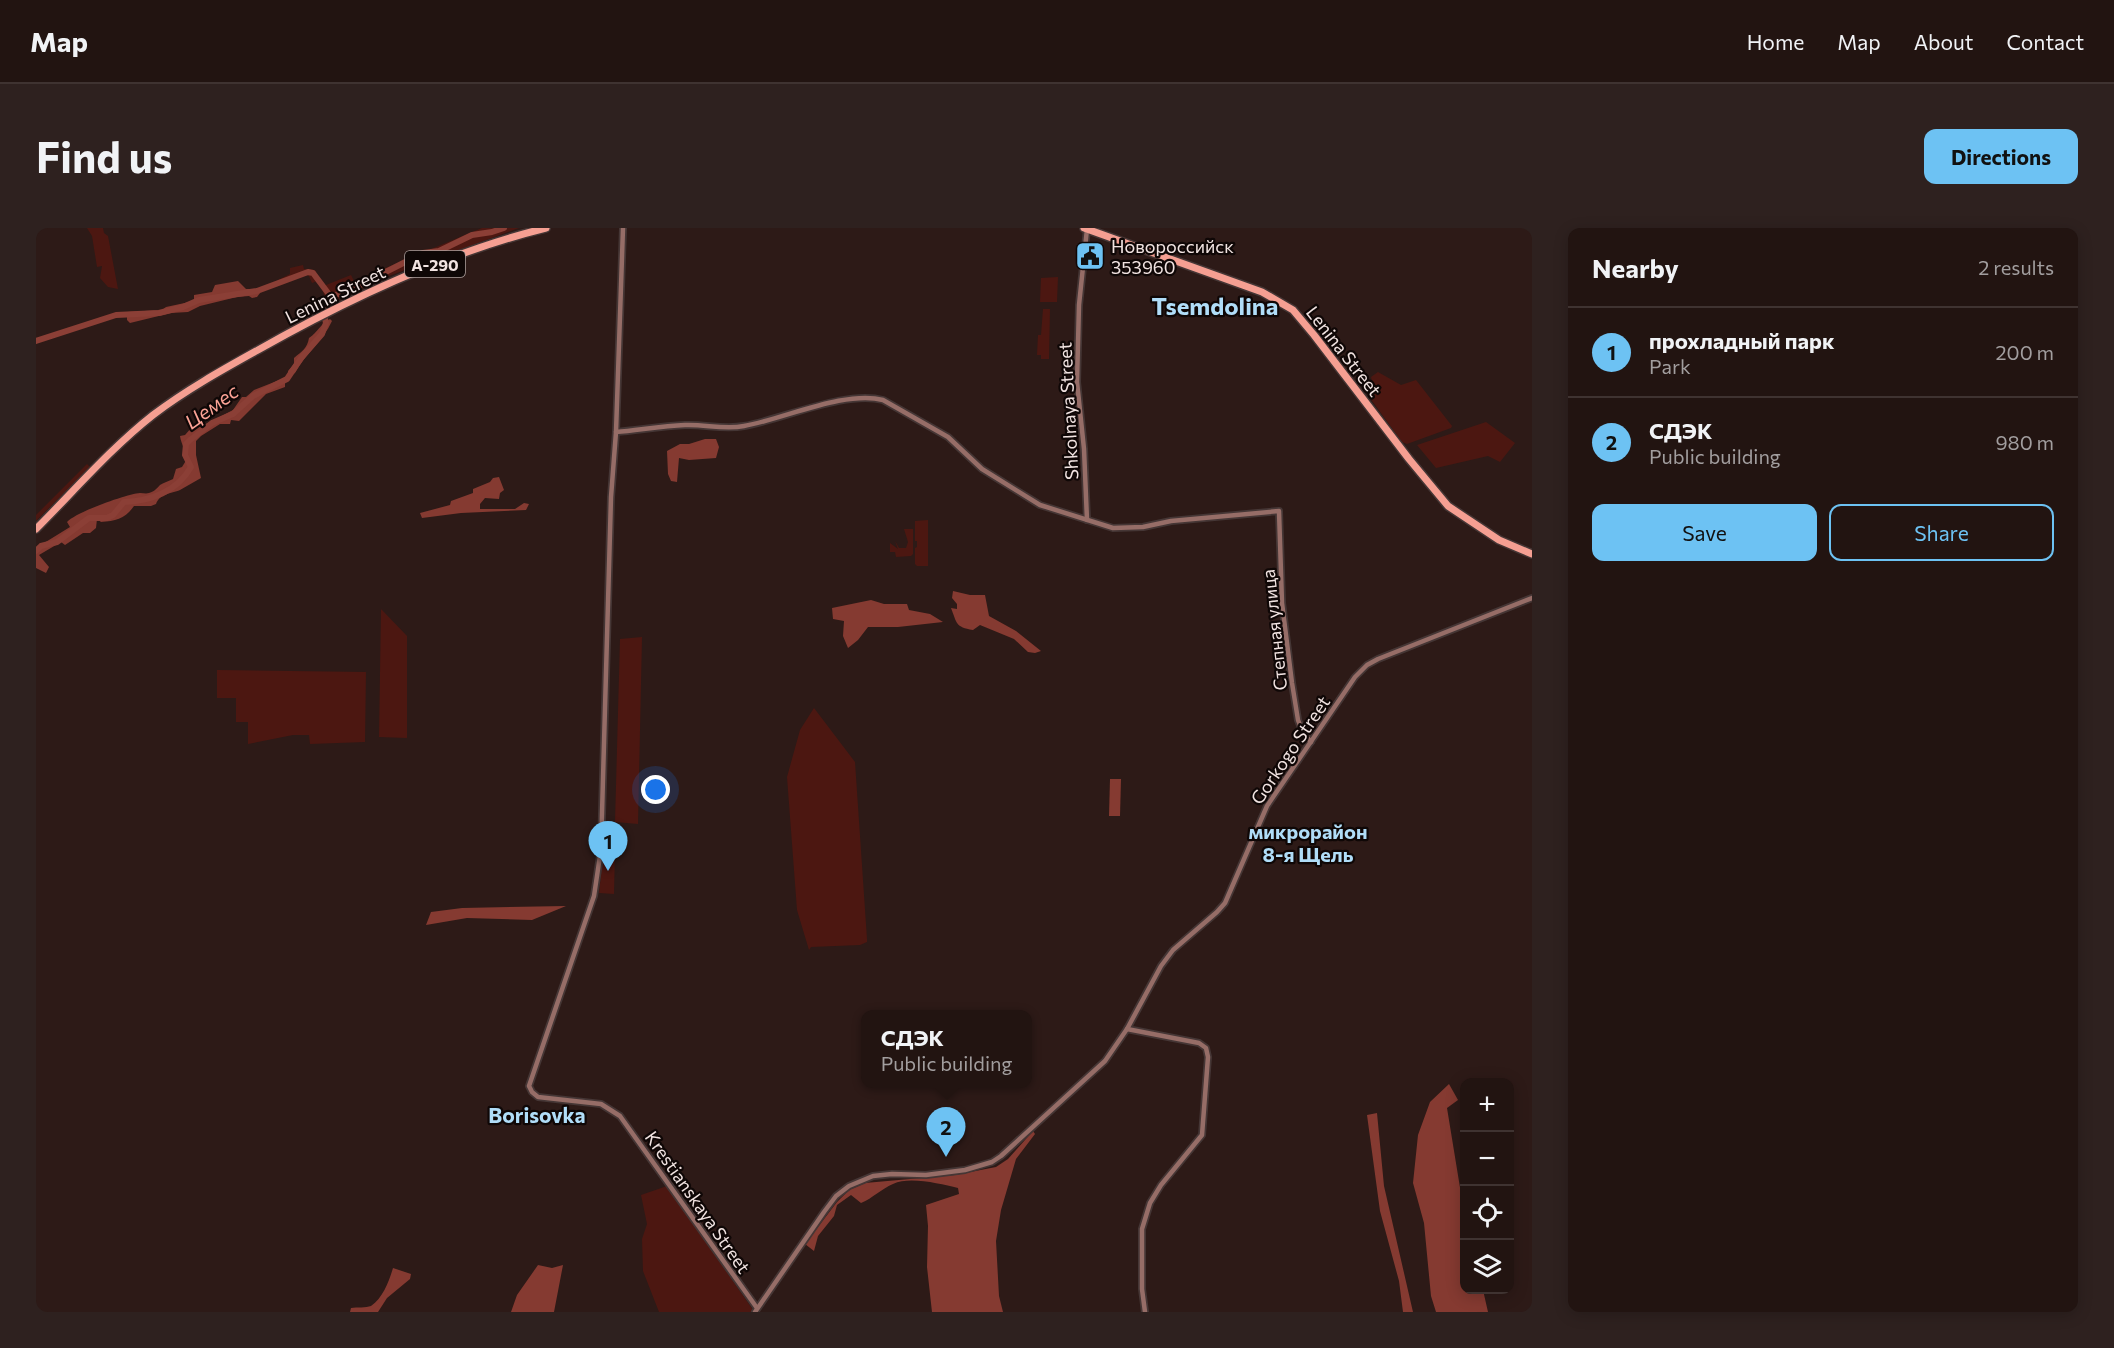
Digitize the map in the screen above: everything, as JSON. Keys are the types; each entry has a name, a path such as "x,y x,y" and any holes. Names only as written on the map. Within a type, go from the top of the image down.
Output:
{"highway":[{"name":"Lenina Street","path":"36,529 151,416 208,378 320,316 420,270 514,236 546,228"},
{"name":"Lenina Street","path":"1086,228 1262,292 1293,310 1443,500 1463,518 1504,543"},
{"path":"1504,543 1532,549"},
{"path":"1504,543 1532,554"}],"main road":[{"path":"623,228 616,432 686,425 728,428 744,426 831,403 874,398 883,400 948,437 982,469 1028,498 1047,508 1087,520"},
{"name":"Shkolnaya Street","path":"1086,228 1079,305 1077,382 1084,449 1087,520"},
{"name":"Krestianskaya Street","path":"616,432 611,496 601,849 594,896 530,1086 532,1092 538,1097 601,1104 615,1112 666,1178 756,1310"},
{"name":"Степная улица","path":"1087,520 1113,528 1122,528 1279,511 1282,603 1292,683 1298,720 1303,733 1311,741"},
{"name":"Gorkogo Street","path":"756,1310 836,1196 860,1180 873,1176 950,1173 982,1166 1001,1156 1101,1065 1127,1029 1161,966 1173,950 1225,903 1267,806 1355,677 1367,665 1532,598"},
{"path":"1127,1029 1199,1043 1206,1048 1208,1057 1203,1131 1198,1141 1161,1185 1146,1214 1142,1229 1142,1289 1145,1312"}],"shaded area":[{"path":"87,228 103,228 104,233 108,236 118,289 108,287 100,278 102,266 97,267 92,236"},
{"path":"482,228 519,228 386,277 319,308 319,304 325,297 321,287 351,275 354,281"},
{"path":"303,265 304,269 315,270 320,280 312,283 306,275 280,285 278,280 290,274 290,268"},
{"path":"1058,277 1057,302 1040,302 1041,278"},
{"path":"238,281 246,289 257,289 260,293 257,297 237,297 200,306 188,312 171,313 130,323 127,320 127,312 162,310 166,307 194,301 194,295 212,292 215,285"},
{"path":"1043,309 1050,309 1049,359 1041,359 1041,355 1037,355"},
{"path":"330,319 332,321 324,335 295,373 288,376 288,371 294,364 294,358 305,347 309,338"},
{"path":"1378,372 1401,385 1416,380 1452,426 1451,428 1407,444 1402,442 1370,398 1369,393 1373,386 1371,377"},
{"path":"282,379 285,387 266,394 239,421 231,420 230,424 220,424 196,441 196,455 201,478 180,490 163,496 151,506 134,506 127,514 111,521 101,522 97,519 96,528 90,533 83,533 65,545 61,542 39,555 49,567 46,573 36,568 36,548 70,527 67,522 72,518 114,500 151,492 173,479 176,469 182,467 187,459 180,436 185,435 192,427 202,426 233,410 242,397 246,397 254,390"},
{"path":"1486,422 1515,443 1500,462 1488,456 1436,468 1417,445"},
{"path":"716,439 719,447 716,458 689,460 679,458 677,482 671,481 668,474 667,451 680,444"},
{"path":"87,464 90,467 36,521 36,515"},
{"path":"499,477 504,490 500,493 499,499 485,498 480,504 480,509 515,509 524,503 529,504 526,510 461,513 422,518 420,513 450,505 451,501 473,493 473,489"},
{"path":"928,520 928,566 917,566 915,564 917,541 915,541 915,521"},
{"path":"904,529 913,529 913,554 896,557 895,552 890,552 890,543 898,549 895,541 899,548 906,548 908,542"},
{"path":"953,591 970,595 985,595 989,616 1016,631 1041,651 1028,652 1014,639 980,625 973,630 960,626 951,608 957,609 957,604 952,598"},
{"path":"871,600 884,604 907,604 909,610 930,614 943,622 898,627 868,627 848,648 843,636 844,621 833,619 832,608"},
{"path":"381,609 407,636 407,738 379,737"},
{"path":"642,637 638,824 615,822 620,639"},
{"path":"217,670 366,672 365,742 310,744 309,735 293,735 248,744 248,722 236,722 236,698 217,698"},
{"path":"814,708 855,762 867,942 860,945 811,947 809,950 797,910 787,777 800,730"},
{"path":"1110,779 1121,779 1120,816 1109,816"},
{"path":"604,849 615,850 614,894 599,893"},
{"path":"566,906 532,920 467,918 426,925 431,912 462,908"},
{"path":"1449,1084 1458,1100 1447,1108 1460,1188 1460,1294 1484,1294 1488,1312 1436,1312 1431,1296 1424,1223 1413,1183 1418,1135 1430,1102"},
{"path":"1377,1113 1384,1186 1413,1312 1403,1312 1399,1281 1380,1211 1367,1115"},
{"path":"1033,1131 1035,1134 1016,1159 1001,1210 996,1241 999,1296 1003,1312 932,1312 927,1267 926,1205 959,1194 958,1188 908,1181 889,1186 861,1203 851,1195 837,1205 834,1216 818,1236 814,1251 805,1244 849,1190 865,1183 955,1175 996,1167 1008,1159"},
{"path":"667,1186 753,1310 752,1312 659,1312 643,1271 642,1239 647,1224 641,1195"},
{"path":"538,1265 552,1268 563,1265 554,1312 511,1312 517,1295"},
{"path":"393,1268 411,1274 410,1279 387,1298 378,1312 350,1312 351,1308 369,1307 379,1299"}],"waterway":[{"name":"Цемес","path":"36,551 41,546 57,542 89,518 107,518 113,515 124,502 153,497 171,489 178,483 191,467 185,455 186,444 190,440 212,423 233,414 253,396 287,379 301,358 322,334 326,323 322,305 328,298 358,286 423,253 439,251 472,235 504,228"},
{"name":"Цемес","path":"36,341 116,315 159,313 199,300 257,291 308,272 313,273 331,297"}],"place":[{"name":"Новороссийск 353960","path":"1090,256"},
{"name":"прохладный парк","path":"608,871"},
{"name":"СДЭК","path":"946,1157"}],"district":[{"name":"Tsemdolina","path":"1215,305"},
{"name":"микрорайон 8-я Щель","path":"1308,842"},
{"name":"Borisovka","path":"537,1114"}]}
